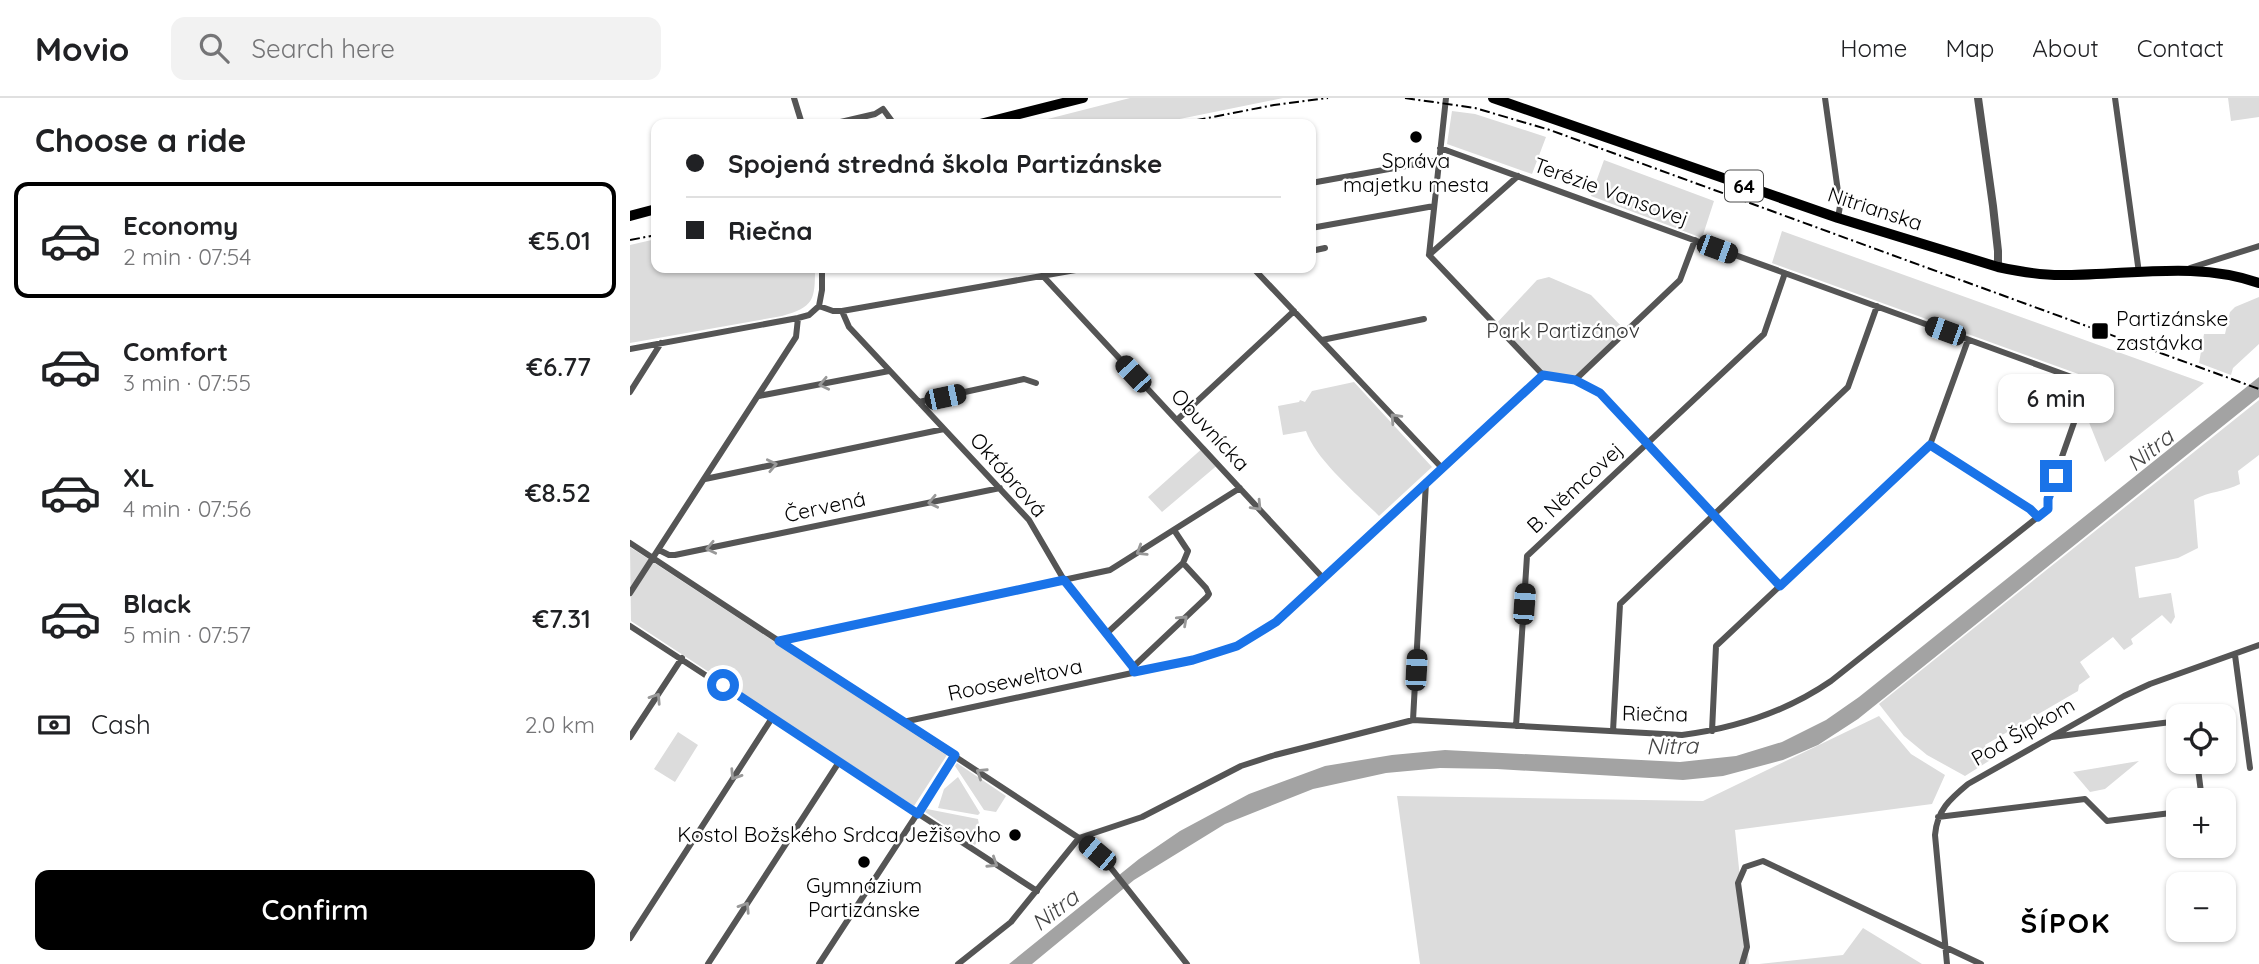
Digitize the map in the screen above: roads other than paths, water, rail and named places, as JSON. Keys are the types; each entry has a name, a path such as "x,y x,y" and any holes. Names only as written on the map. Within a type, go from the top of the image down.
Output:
{"main road":[{"path":"1000,119 1083,98"},
{"name":"Nitrianska","path":"1493,98 1838,218 1998,267 2054,275 2182,271 2220,273 2259,283"},
{"path":"630,216 651,210"}],"street":[{"path":"794,98 800,119"},
{"path":"1446,98 1429,255 1543,375 1575,380 1600,393 1780,586"},
{"path":"1825,98 1840,206 1838,218"},
{"path":"1978,98 1998,267"},
{"path":"2115,98 2139,273"},
{"path":"854,119 875,114 883,109 890,119"},
{"name":"Terézie Vansovej","path":"1440,148 2088,383"},
{"path":"1316,182 1439,160"},
{"name":"Terézie Vansovej","path":"1429,255 1518,176"},
{"path":"1316,227 1434,206"},
{"path":"1575,380 1680,280 1695,240"},
{"path":"2182,271 2259,246"},
{"path":"1316,250 1325,248"},
{"path":"630,349 809,315 819,306 822,273"},
{"path":"819,306 842,311 1060,273"},
{"path":"1258,273 1442,468"},
{"name":"B. Němcovej","path":"1516,726 1527,556 1764,334 1786,273"},
{"name":"Obuvnícka","path":"1043,276 1323,578"},
{"path":"1614,731 1620,604 1848,387 1877,306"},
{"name":"Októbrová","path":"842,311 848,325 889,371 1029,520 1064,580 1133,670"},
{"path":"1177,420 1294,311"},
{"path":"630,593 796,337 798,318"},
{"path":"1322,340 1424,319"},
{"path":"1712,731 1716,646 1930,445 1968,340"},
{"path":"630,392 661,344"},
{"path":"759,396 889,371"},
{"name":"Rooseweltova","path":"904,722 1133,670 1193,660 1237,646 1276,622 1543,375"},
{"path":"919,402 1024,379 1037,383"},
{"name":"Riečna","path":"1079,838 1142,817 1241,766 1275,754 1413,720 1682,735 1712,731 1767,716 1816,691 2048,509 2048,499 2088,383"},
{"path":"705,479 944,429"},
{"path":"1930,445 2030,509 2038,517"},
{"path":"1413,720 1426,482"},
{"name":"Červená","path":"659,550 675,555 1000,488"},
{"path":"779,641 1110,570 1240,488"},
{"path":"1106,634 1183,563 1188,551 1174,530"},
{"path":"630,543 1079,838 1107,864 1187,964"},
{"path":"1133,670 1209,594 1183,563"},
{"path":"630,626 1037,891"},
{"name":"Pod Šípkom","path":"1938,817 1948,801 1968,784 2088,714 2150,684 2259,645"},
{"path":"2235,655 2250,768"},
{"path":"630,737 682,658"},
{"path":"630,938 772,718"},
{"path":"2048,738 2166,723"},
{"path":"820,964 955,755"},
{"path":"708,964 839,762"},
{"path":"1947,963 1935,835 1938,817 2085,799 2107,821 2166,814"},
{"path":"958,964 1011,922 1079,838"},
{"path":"1741,964 1747,947 1738,883 1745,867 1763,861 1981,964"},
{"path":"1947,963 1958,954"}],"railway":[{"path":"1203,119 1328,98"},
{"path":"1405,98 1475,108 1550,130 2259,389"},
{"path":"630,240 651,236"}],"place":[{"name":"Správa majetku mesta","path":"1416,137"},
{"name":"Partizánske zastávka","path":"2100,331"},
{"name":"Kostol Božského Srdca Ježišovho","path":"1015,835"},
{"name":"Gymnázium Partizánske","path":"864,862"}],"district":[{"name":"ŠÍPOK","path":"2066,923"}],"park label":[{"name":"Park Partizánov","path":"1563,331"}],"water label":[{"name":"Nitra","path":"2150,450"},
{"name":"Nitra","path":"1672,746"},
{"name":"Nitra","path":"1055,910"}]}
